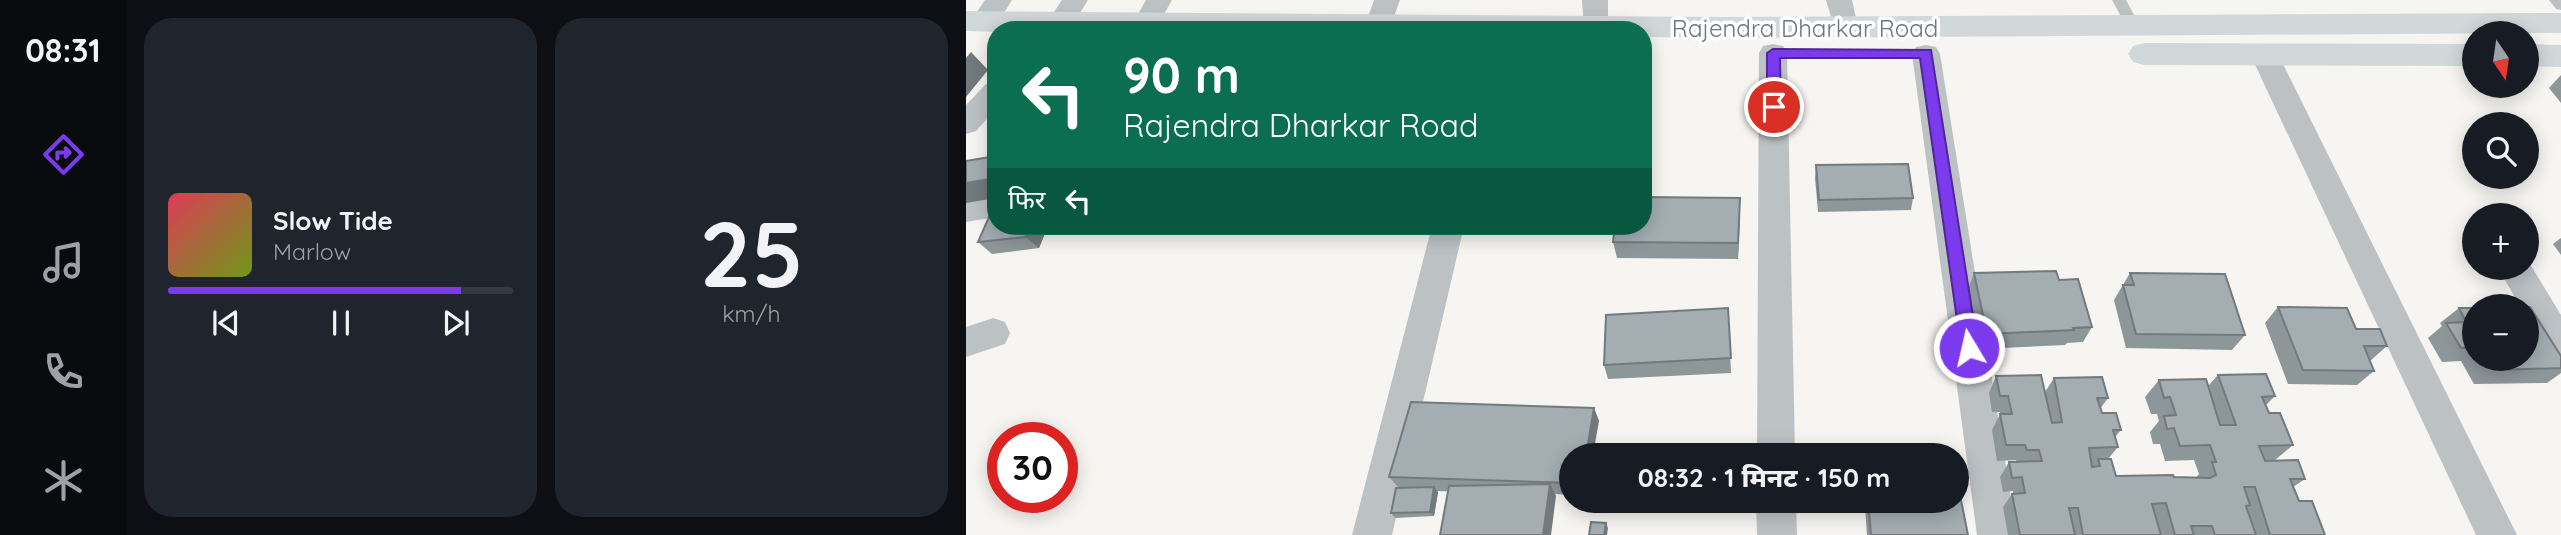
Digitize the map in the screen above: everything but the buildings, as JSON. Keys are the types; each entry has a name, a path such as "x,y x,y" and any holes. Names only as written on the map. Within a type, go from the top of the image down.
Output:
{"main road":[{"name":"Rajendra Dharkar Road","path":"1012,21 1067,12 1842,14 2134,28 2561,23"},
{"name":"Rajendra Dharkar Road","path":"1652,53 2462,55"},
{"path":"2539,55 2561,56"}],"street":[{"path":"1773,53 1776,443"},
{"path":"1926,54 1997,535"},
{"path":"2264,54 2497,535"},
{"path":"966,123 987,101"},
{"path":"966,210 987,206"},
{"path":"1372,535 1446,235"},
{"path":"2522,280 2561,346"},
{"path":"1776,513 1777,535"}],"lane":[{"path":"2119,0 2134,28"},
{"path":"2556,0 2561,6"}],"route":[{"path":"1774,107 1773,53 1926,54 1969,348"}]}
